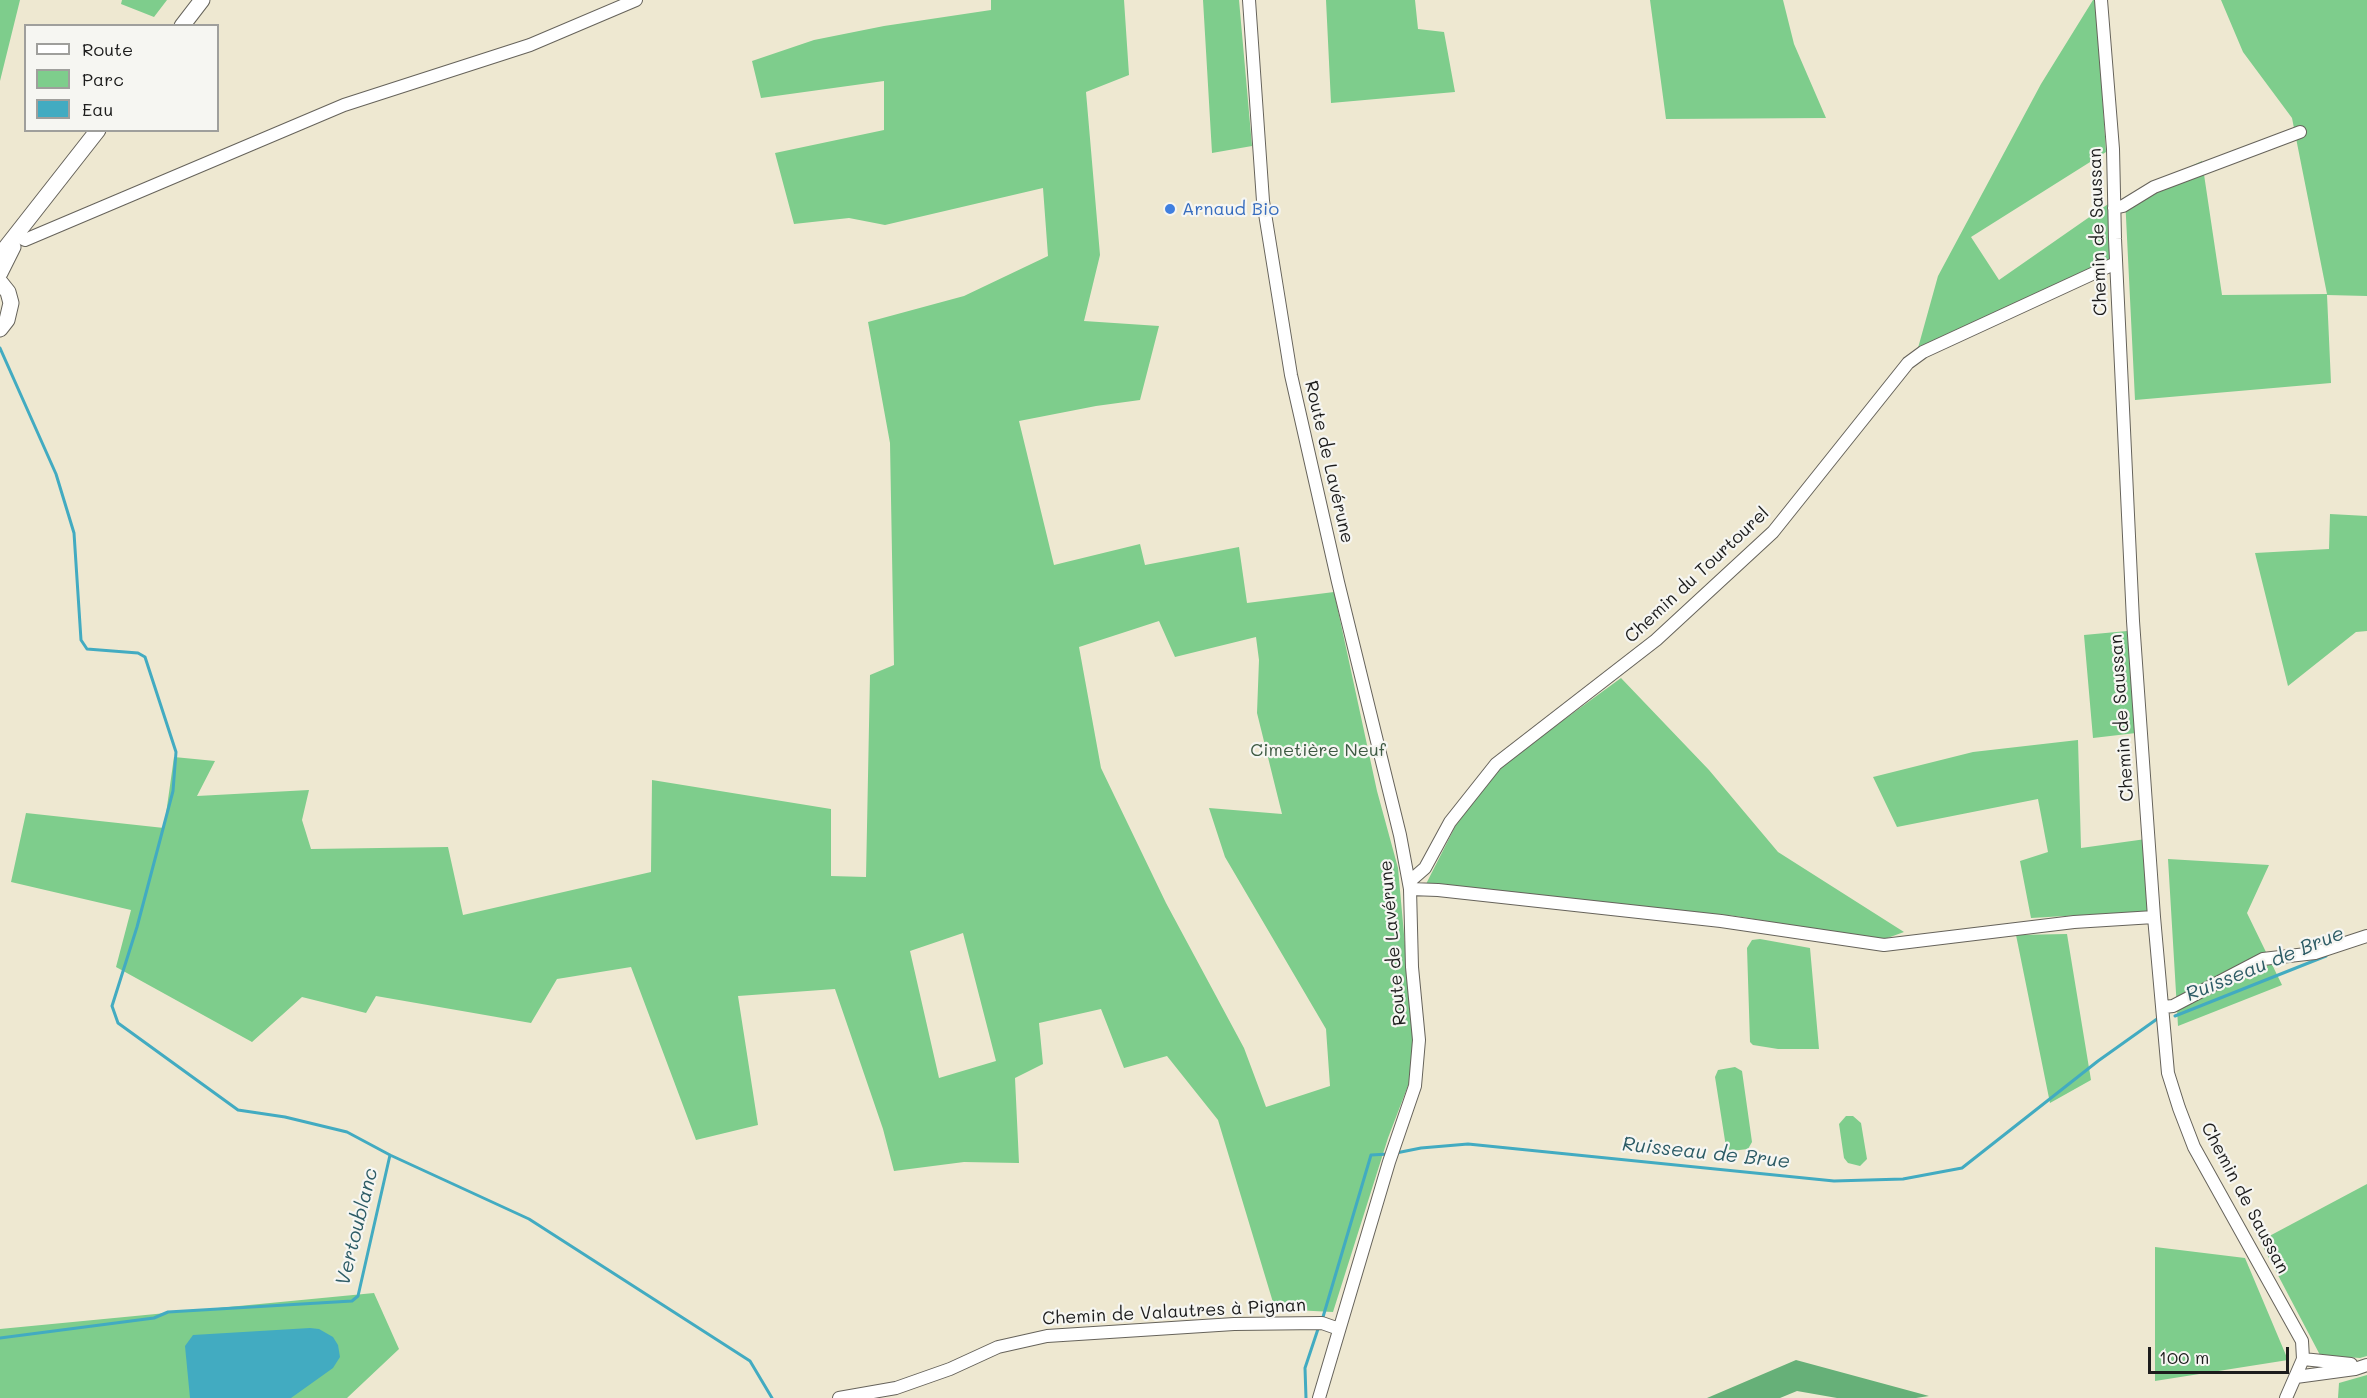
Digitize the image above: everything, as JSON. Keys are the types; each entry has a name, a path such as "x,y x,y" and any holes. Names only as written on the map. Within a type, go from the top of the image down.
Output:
{"main road":[{"path":"184,24 202,0"},
{"path":"0,255 96,132"},
{"path":"0,273 8,260 17,236"},
{"path":"0,282 8,292 11,303 10,315 0,329"}],"street":[{"path":"17,236 25,240 344,105 530,45 636,0"},
{"name":"Route de Lavérune","path":"1249,0 1263,201 1291,375 1338,582 1400,835 1409,885 1412,967 1419,1040 1415,1086 1389,1162 1319,1398"},
{"name":"Chemin de Saussan","path":"2101,0 2108,72 2128,539 2154,917 2164,1007 2168,1073 2194,1148 2302,1341 2303,1359"},
{"path":"2114,208 2123,206 2154,187 2300,132"},
{"name":"Chemin du Tourtourel","path":"1409,885 1425,868 1450,822 1496,764 1656,640 1773,532 1908,363 1923,352 2116,262"},
{"path":"1409,885 1721,921 1884,945 2074,921 2154,917"},
{"path":"2164,1007 2173,1006 2263,959 2315,953 2367,936"},
{"name":"Chemin de Valautres à Pignan","path":"839,1398 896,1388 950,1369 998,1347 1047,1336 1234,1323 1322,1323 1339,1329"},
{"path":"2286,1398 2303,1359 2347,1364 2367,1363"},
{"path":"2296,1377 2355,1369 2367,1363"}],"green space":[{"path":"0,0 20,0 0,81"},
{"path":"122,0 167,0 154,17 121,4"},
{"name":"Cimetière Neuf","path":"991,0 1124,0 1129,75 1086,92 1100,255 1084,321 1159,326 1140,400 1019,421 1054,565 1140,544 1145,565 1239,547 1247,603 1334,592 1377,791 1398,868 1415,1056 1409,1083 1388,1138 1333,1312 1275,1309 1218,1120 1167,1056 1124,1068 1101,1009 1039,1023 1043,1064 1015,1078 1019,1163 964,1162 894,1171 883,1129 835,989 738,996 758,1125 696,1140 631,967 557,979 531,1023 376,996 366,1013 302,997 252,1042 116,967 131,910 11,882 26,813 164,828 174,757 215,761 197,796 309,790 302,820 311,849 448,847 463,915 651,872 652,780 831,809 831,876 866,877 870,675 894,665 890,443 868,322 964,296 1048,256 1043,188 885,225 849,218 794,224 775,153 884,130 884,81 761,98 752,61 814,40 884,26 991,10","holes":["1159,621 1175,657 1256,637 1259,660 1257,713 1282,814 1209,808 1225,857 1326,1029 1330,1086 1266,1107 1244,1048 1166,903 1101,768 1079,647","963,933 996,1061 939,1078 910,951"]},
{"path":"1203,0 1239,0 1252,146 1212,153"},
{"path":"1326,0 1415,0 1418,29 1444,32 1455,92 1331,103"},
{"path":"1650,0 1783,0 1794,44 1826,118 1666,119"},
{"path":"2093,0 2096,0 2106,152 1971,237 1999,280 2111,202 2111,259 1918,348 1938,276 2041,84"},
{"path":"2221,0 2367,0 2367,296 2327,295 2331,383 2135,400 2125,197 2202,161 2222,295 2327,294 2292,118 2243,52"},
{"path":"2330,514 2367,516 2367,631 2356,632 2288,686 2255,553 2329,549"},
{"path":"2127,631 2136,733 2093,738 2084,635"},
{"path":"1621,678 1709,770 1778,852 1904,932 1882,940 1735,916 1426,884 1456,825 1502,765"},
{"path":"2078,740 2081,848 2146,839 2151,911 2031,918 2020,861 2048,852 2038,799 1897,827 1873,777 1973,752"},
{"path":"2168,859 2269,865 2247,913 2282,985 2178,1026"},
{"path":"2067,934 2091,1080 2050,1103 2016,935"},
{"path":"1760,939 1810,948 1819,1049 1778,1049 1753,1045 1750,1042 1747,948 1752,940"},
{"path":"1735,1067 1742,1071 1752,1142 1748,1149 1731,1151 1726,1147 1715,1077 1718,1070"},
{"path":"1846,1116 1853,1116 1861,1123 1867,1159 1860,1166 1848,1163 1844,1158 1839,1124"},
{"path":"2367,1184 2367,1356 2360,1358 2320,1355 2260,1241"},
{"path":"2155,1247 2245,1258 2288,1360 2155,1381"},
{"path":"374,1293 399,1349 347,1398 0,1398 0,1329"},
{"path":"1796,1360 1929,1396 1837,1398 1797,1391 1780,1398 1707,1398"},
{"path":"2367,1375 2367,1398 2338,1398 2339,1383"}],"water":[{"path":"319,1329 333,1337 338,1345 340,1357 333,1368 291,1398 190,1398 185,1346 193,1335"}],"waterway":[{"path":"0,348 56,474 74,533 81,640 87,649 138,653 145,657 176,752 173,791 137,927 112,1006 118,1023 238,1110 285,1117 347,1132 390,1155 529,1219 750,1361 772,1398"},
{"name":"Ruisseau de Brue","path":"2175,1016 2326,956"},
{"name":"Ruisseau de Brue","path":"1396,1153 1421,1148 1468,1144 1834,1181 1903,1179 1962,1168 2098,1061 2157,1019"},
{"name":"Ruisseau de Brue","path":"1323,1317 1371,1155 1389,1154"},
{"name":"Vertoublanc","path":"0,1338 154,1318 168,1312 352,1301 358,1296 390,1155"},
{"name":"Ruisseau de Brue","path":"1306,1398 1305,1368 1318,1329"}],"place":[{"name":"Arnaud Bio","path":"1170,209"}]}
